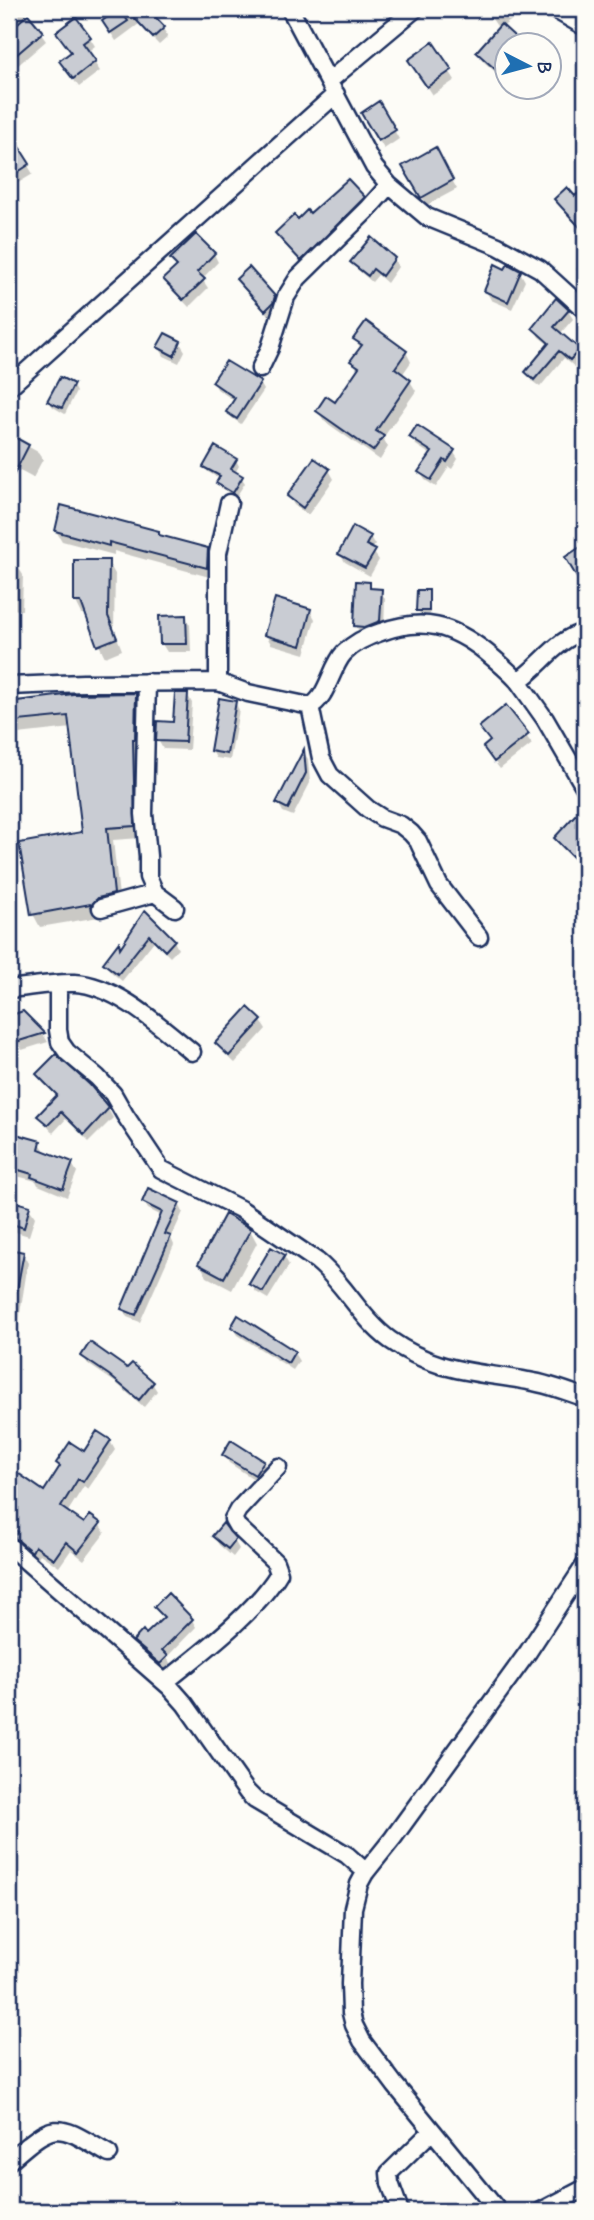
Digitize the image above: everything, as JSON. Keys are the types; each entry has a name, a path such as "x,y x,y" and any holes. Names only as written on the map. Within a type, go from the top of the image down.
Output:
{"street":[{"path":"290,9 374,167 389,185 426,217 498,246 540,269 585,310"},
{"path":"9,387 415,9"},
{"path":"554,9 585,27"},
{"path":"260,369 270,348 286,297 298,278 389,185"},
{"path":"218,682 218,553 229,503"},
{"path":"9,686 218,682 248,693 310,706 319,701 335,665 344,653 367,637 404,625 437,625 458,633 508,670 545,719 585,788"},
{"path":"517,681 576,634 585,632"},
{"path":"147,682 144,814 148,877 155,893 175,908"},
{"path":"310,706 321,758 330,775 368,809 401,825 411,833 418,841 439,885 479,937"},
{"path":"101,908 155,893"},
{"path":"9,989 77,983 93,987 132,1004 192,1052"},
{"path":"58,984 60,1042 67,1052 113,1094 162,1169 242,1210 317,1261 328,1270 374,1326 390,1340 420,1358 463,1372 553,1386 585,1398"},
{"path":"165,1682 215,1641 252,1605 279,1573 275,1562 233,1519 238,1510 278,1467"},
{"path":"9,1546 165,1682 185,1704 223,1760 255,1800 347,1855 366,1872"},
{"path":"498,2211 362,2041 354,2025 350,1984 353,1908 359,1884 366,1872 528,1652 585,1565"},
{"path":"9,2161 31,2142 53,2129 68,2130 109,2154"},
{"path":"400,2211 389,2174 432,2131"},
{"path":"541,2211 585,2188"}],"building":[{"path":"119,9 128,21 110,33 102,21"},
{"path":"126,9 148,9 165,27 153,38"},
{"path":"28,14 43,32 9,61 9,31"},
{"path":"76,17 91,37 83,43 96,61 73,79 59,61 71,52 56,32"},
{"path":"501,24 510,32 494,32"},
{"path":"492,34 492,66 476,52"},
{"path":"433,42 452,70 427,87 408,60"},
{"path":"379,101 396,130 378,141 361,113"},
{"path":"9,131 30,164 9,178"},
{"path":"436,147 453,180 421,198 402,166"},
{"path":"348,179 365,197 301,261 275,233 294,215 298,219 307,210 310,213"},
{"path":"567,187 575,196 585,187 585,233 554,199"},
{"path":"196,234 215,253 197,272 205,279 183,300 163,279 177,266 170,259"},
{"path":"371,237 395,258 382,276 373,269 368,276 350,262"},
{"path":"495,264 505,269 508,264 521,271 508,302 484,291"},
{"path":"249,267 275,296 273,303 265,311 236,279"},
{"path":"556,298 569,310 554,327 580,349 570,360 559,351 534,380 525,372 549,343 532,328"},
{"path":"366,321 407,351 395,368 411,380 376,431 384,436 373,451 316,411 326,396 335,402 359,367 350,361 362,345 353,339"},
{"path":"165,333 181,341 174,356 157,347"},
{"path":"226,361 261,382 237,419 226,412 235,398 212,382"},
{"path":"60,377 74,384 62,408 47,401"},
{"path":"417,425 455,450 447,462 444,460 431,480 418,472 432,452 409,437"},
{"path":"9,434 29,445 9,484"},
{"path":"215,446 237,459 231,469 243,476 233,493 216,483 220,476 203,467"},
{"path":"314,458 330,469 303,508 287,496"},
{"path":"61,505 159,531 159,535 208,548 207,568 55,531"},
{"path":"353,526 371,536 366,545 376,550 365,568 338,554"},
{"path":"585,544 585,591 565,557"},
{"path":"74,560 109,560 108,616 117,638 97,646 81,602 74,602"},
{"path":"356,581 370,582 370,588 382,589 380,621 365,627 354,626"},
{"path":"417,590 429,590 429,611 416,611"},
{"path":"275,598 311,609 301,646 264,635"},
{"path":"186,615 187,644 160,644 159,616"},
{"path":"136,693 133,739 135,826 107,828 114,894 98,898 91,906 90,904 31,915 19,843 82,832 68,716 9,722 9,702 73,694"},
{"path":"175,693 188,693 185,742 156,741 157,721 173,722"},
{"path":"219,698 236,701 227,754 210,751"},
{"path":"506,705 529,734 494,762 483,747 490,741 479,727"},
{"path":"304,749 306,773 288,809 276,803"},
{"path":"576,814 585,823 585,856 579,863 554,838"},
{"path":"145,910 175,940 165,951 149,935 118,974 103,963 119,942 120,948"},
{"path":"248,1007 262,1020 229,1056 215,1043"},
{"path":"23,1011 45,1033 16,1042 9,1016"},
{"path":"56,1054 90,1085 109,1108 84,1135 61,1112 48,1125 37,1116 57,1095 36,1074"},
{"path":"9,1132 41,1141 39,1149 73,1162 63,1189 31,1177 32,1174 9,1167"},
{"path":"148,1188 180,1203 165,1234 171,1236 136,1315 121,1309 162,1212 142,1202"},
{"path":"9,1200 30,1206 24,1228 9,1223"},
{"path":"225,1214 251,1229 224,1278 198,1264"},
{"path":"271,1247 285,1255 263,1292 249,1284"},
{"path":"9,1249 24,1252 15,1300 9,1299"},
{"path":"238,1315 295,1351 288,1363 231,1327"},
{"path":"90,1342 127,1368 132,1363 154,1382 139,1400 81,1356"},
{"path":"97,1431 111,1440 83,1482 78,1479 61,1507 84,1523 90,1515 101,1523 78,1552 66,1542 54,1559 35,1546 32,1552 14,1537 18,1532 9,1526 9,1467 44,1491 60,1466 56,1463 70,1442 84,1451"},
{"path":"231,1440 264,1461 255,1475 222,1455"},
{"path":"223,1523 236,1539 228,1549 212,1536"},
{"path":"168,1593 193,1619 162,1650 168,1656 160,1664 133,1641 143,1630 146,1634 164,1617 154,1607"}]}
